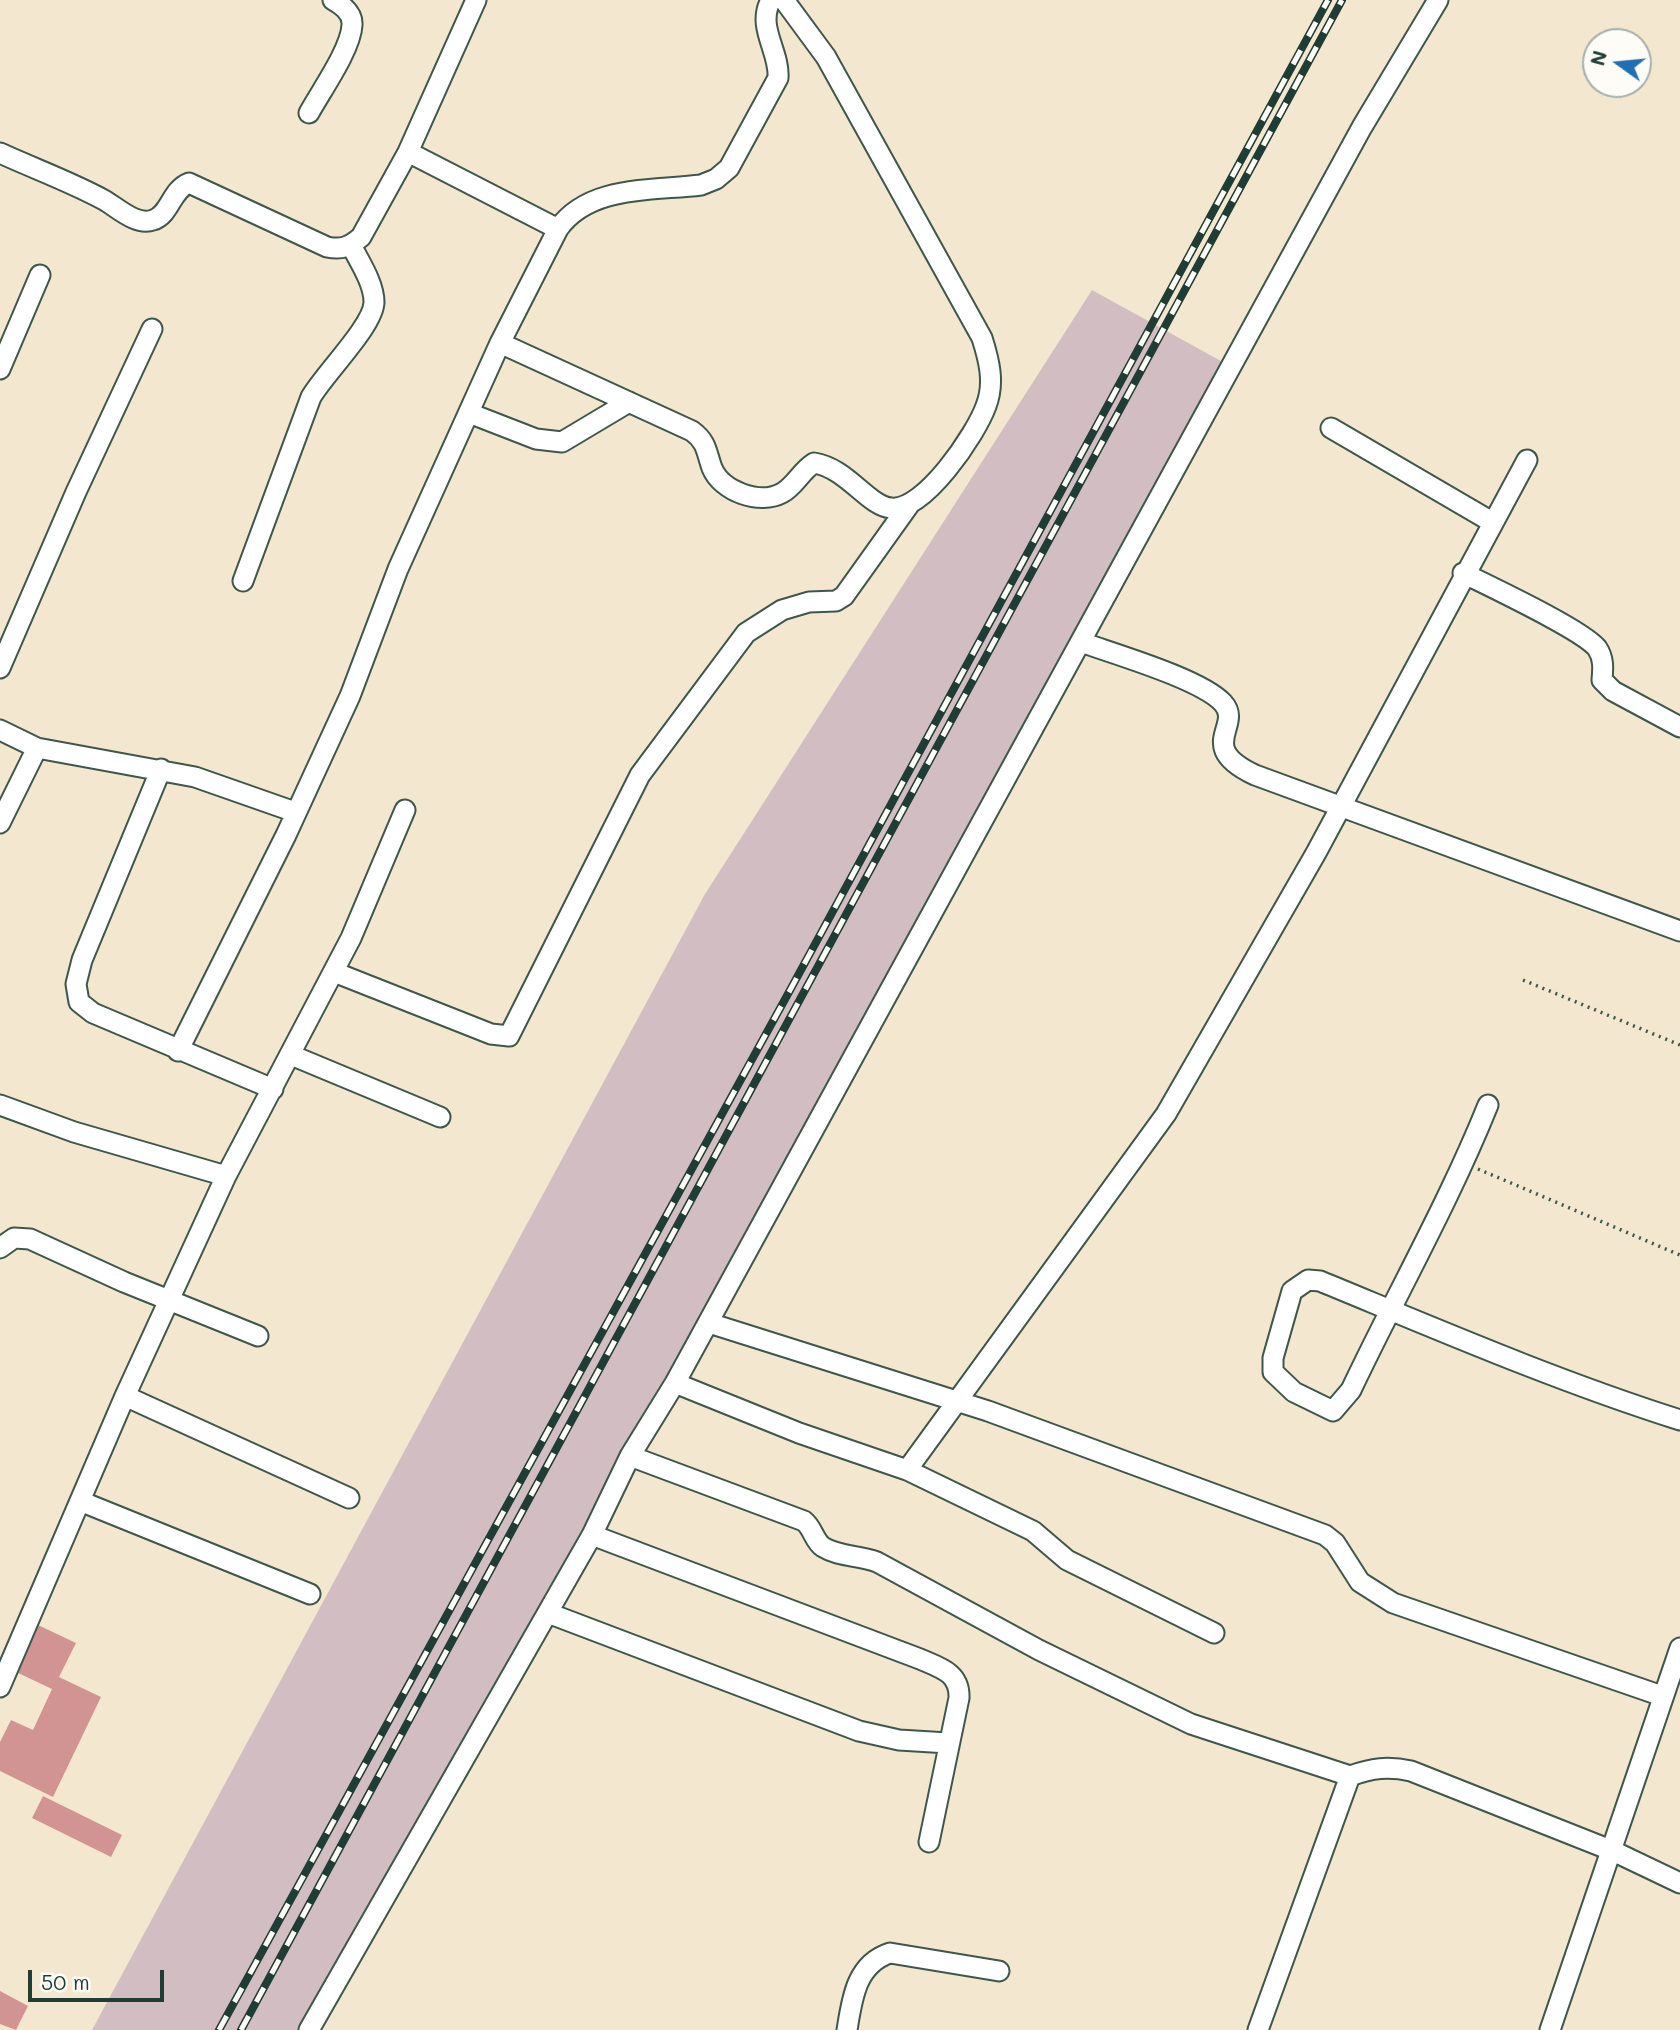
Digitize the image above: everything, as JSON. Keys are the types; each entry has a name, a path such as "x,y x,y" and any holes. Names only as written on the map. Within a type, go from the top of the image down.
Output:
{"street":[{"path":"309,113 348,42 352,24 349,12 333,0"},
{"path":"0,153 105,200 141,221 152,221 162,215 180,186 189,183 327,247 340,249 351,245 360,237 408,152 476,0"},
{"path":"178,1051 350,696 398,569 500,343 558,229 569,213 592,199 701,185 716,179 729,168 778,78 779,69 765,26 771,0"},
{"path":"334,972 491,1034 509,1036 640,775 746,633 782,610 809,602 836,601 844,596 909,505 924,495 942,476 986,406 991,382 989,362 968,312 826,57 784,0"},
{"path":"309,2030 592,1535 630,1456 709,1322 1362,127 1438,0"},
{"path":"408,152 558,229"},
{"path":"243,581 311,397 371,317 374,301 351,245"},
{"path":"0,369 40,275"},
{"path":"0,668 71,503 152,330"},
{"path":"500,343 703,439 712,468 721,481 755,498 771,498 786,491 814,463 839,471 879,503 892,508 909,505"},
{"path":"469,413 536,439 562,442 629,402"},
{"path":"1331,428 1492,522"},
{"path":"907,1470 1166,1114 1341,805 1463,573 1527,460"},
{"path":"1463,573 1572,631 1597,648 1603,663 1602,680 1613,691 1680,727"},
{"path":"1081,642 1178,678 1217,698 1225,705 1228,715 1222,739 1225,754 1236,766 1555,888 1594,898 1680,931"},
{"path":"0,730 37,748 195,777 295,812"},
{"path":"0,823 37,748"},
{"path":"161,769 82,960 76,984 79,1002 93,1013 272,1089"},
{"path":"0,1687 125,1396 226,1176 334,972 371,894 405,810"},
{"path":"291,1055 440,1116"},
{"path":"0,1105 74,1132 226,1176"},
{"path":"1488,1105 1463,1163 1389,1309 1350,1390 1333,1411 1294,1392 1273,1372 1273,1358 1292,1290 1298,1284 1320,1281 1389,1309 1531,1370 1680,1420"},
{"path":"0,1248 14,1238 30,1239 170,1302 258,1336"},
{"path":"709,1322 988,1411 1325,1535 1335,1543 1360,1581 1393,1603 1662,1696"},
{"path":"675,1383 799,1433 907,1470 1033,1531 1067,1560 1214,1633"},
{"path":"125,1396 349,1499"},
{"path":"630,1456 804,1521 811,1527 820,1545 832,1552 860,1555 877,1562 1039,1650 1191,1724 1350,1776 1372,1768 1393,1767 1411,1772 1613,1850 1680,1883"},
{"path":"80,1500 310,1594"},
{"path":"592,1535 920,1660 954,1676 959,1685 958,1698 929,1842"},
{"path":"548,1613 859,1731 899,1740 948,1743"},
{"path":"1550,2030 1680,1648"},
{"path":"1258,2030 1350,1776"},
{"path":"847,2030 856,1985 876,1957 890,1953 999,1971"}],"path":[{"path":"1523,981 1680,1045"},
{"path":"1463,1163 1680,1255"}],"shaded area":[{"path":"1092,290 1230,366 313,2030 92,2030 705,894"}],"building":[{"path":"38,1625 76,1643 59,1677 101,1697 53,1797 0,1771 0,1742 11,1720 33,1730 52,1689 16,1672"},
{"path":"43,1796 122,1835 111,1857 32,1818"},
{"path":"0,1991 28,2006 16,2030 0,2024"}],"railway":[{"path":"219,2030 789,992 1328,0"},
{"path":"241,2030 1342,0"}]}
